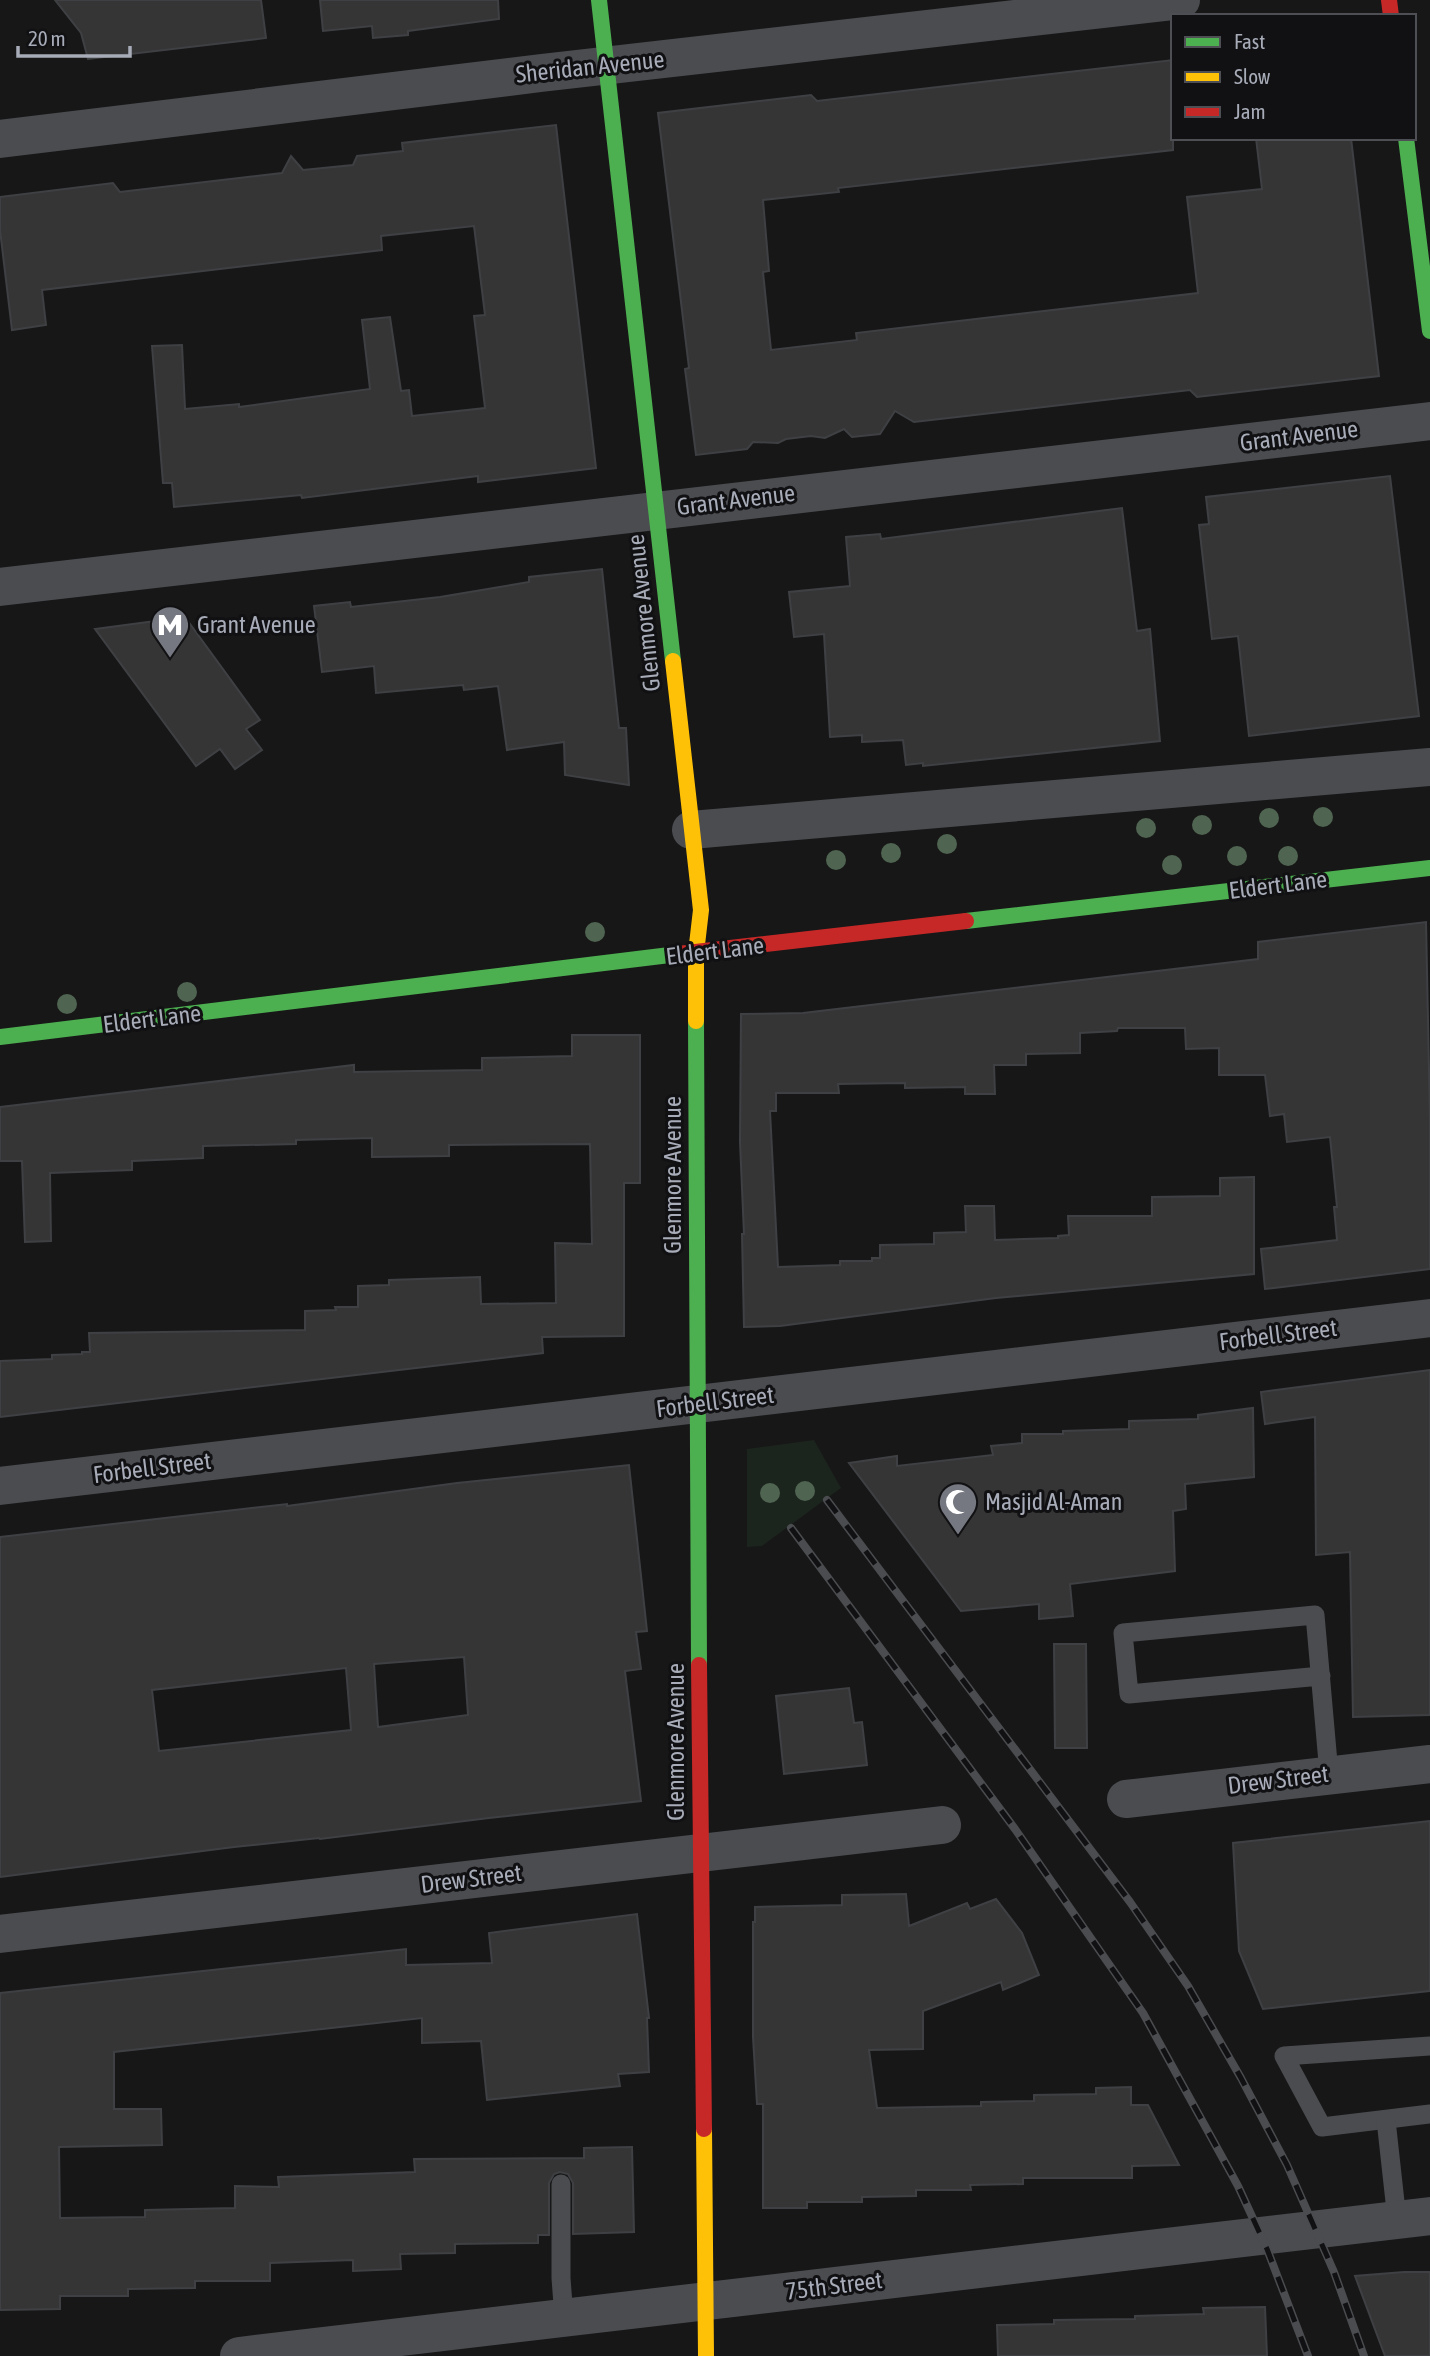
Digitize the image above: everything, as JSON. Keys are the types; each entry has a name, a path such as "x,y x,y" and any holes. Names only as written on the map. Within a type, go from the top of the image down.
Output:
{"street":[{"name":"Glenmore Avenue","path":"599,0 701,910 696,953 696,1404 706,2356"},
{"name":"Sheridan Avenue","path":"0,139 1181,0"},
{"path":"1406,140 1430,331"},
{"name":"Grant Avenue","path":"0,587 1430,421"},
{"path":"691,830 1430,768"},
{"name":"Eldert Lane","path":"0,1037 1430,868"},
{"name":"Forbell Street","path":"0,1486 1430,1318"},
{"name":"Drew Street","path":"1126,1799 1430,1764"},
{"name":"Drew Street","path":"0,1934 942,1825"},
{"name":"75th Street","path":"239,2356 1414,2218"}],"lane":[{"path":"1321,1676 1129,1694 1123,1633 1315,1615 1321,1676 1329,1774"},
{"path":"1430,2046 1284,2056 1322,2127 1430,2114"},
{"path":"1386,2120 1414,2218"},
{"path":"562,2184 561,2278 564,2318"}],"shaded area":[{"path":"814,1440 841,1488 762,1546 747,1547 747,1449"}],"building":[{"path":"55,0 261,0 266,38 88,59 81,33"},
{"path":"320,0 498,0 499,19 408,31 408,35 373,38 372,26 323,31"},
{"path":"1171,60 1173,150 838,188 839,192 763,200 769,271 763,272 771,350 857,340 856,333 1198,293 1187,197 1262,189 1256,140 1351,140 1379,376 1197,397 1190,390 914,422 895,411 880,434 852,437 844,429 825,438 811,436 786,439 778,443 753,442 747,449 696,455 685,369 689,368 658,113 811,95 817,101"},
{"path":"556,125 596,468 478,482 478,476 302,498 301,495 174,507 172,483 163,483 152,346 182,345 185,409 239,404 239,407 370,389 362,320 390,317 401,391 409,390 412,416 485,408 474,316 485,315 474,226 381,236 382,250 42,290 46,325 12,330 0,230 0,197 113,183 120,192 282,173 291,156 303,170 353,165 357,156 403,151 402,143"},
{"path":"1390,476 1419,716 1249,736 1238,636 1212,639 1199,525 1209,524 1206,497"},
{"path":"1122,508 1137,631 1150,629 1160,741 923,766 923,763 906,765 903,740 862,742 862,735 830,737 824,634 794,637 789,592 850,586 846,537 880,534 881,539"},
{"path":"602,569 619,728 626,728 629,785 565,775 564,742 507,750 498,686 464,690 463,685 376,693 374,666 322,672 314,606 350,602 351,607 440,597 529,582 529,577"},
{"path":"185,617 260,720 246,729 262,750 235,769 220,749 196,766 95,629"},
{"path":"1426,922 1430,1269 1265,1289 1261,1249 1337,1240 1334,1207 1337,1207 1330,1137 1287,1142 1284,1114 1270,1116 1265,1075 1219,1075 1219,1048 1186,1049 1185,1028 1118,1028 1117,1031 1080,1033 1080,1053 1026,1054 1026,1065 994,1065 995,1094 965,1094 965,1087 905,1088 905,1083 838,1084 839,1093 776,1093 776,1111 770,1111 778,1267 872,1261 872,1258 880,1258 880,1245 934,1244 934,1233 966,1232 965,1206 994,1206 995,1240 1058,1238 1069,1235 1068,1216 1152,1216 1152,1197 1220,1196 1220,1178 1254,1177 1254,1274 996,1298 780,1326 744,1327 740,1142 741,1014 803,1013 1258,959 1258,942"},
{"path":"572,1035 640,1035 640,1183 624,1183 624,1336 542,1337 543,1353 0,1417 0,1361 52,1359 52,1355 90,1352 89,1333 305,1330 305,1311 358,1307 358,1286 389,1285 389,1280 480,1277 481,1304 556,1303 555,1243 592,1244 590,1144 449,1145 449,1156 372,1157 372,1138 296,1140 296,1144 203,1146 203,1158 132,1161 132,1170 50,1173 51,1241 25,1242 22,1161 0,1161 0,1107 354,1065 354,1072 482,1070 482,1058 572,1056"},
{"path":"1430,1370 1430,1715 1353,1717 1350,1552 1316,1555 1315,1417 1265,1424 1261,1392"},
{"path":"1253,1408 1254,1477 1185,1484 1186,1509 1173,1511 1175,1571 1070,1584 1073,1616 1039,1619 1039,1604 961,1611 849,1463 897,1456 897,1466 993,1455 991,1446 1022,1443 1022,1434 1129,1429 1129,1421 1198,1419 1198,1415"},
{"path":"629,1465 647,1631 636,1632 641,1669 625,1671 641,1801 234,1847 0,1877 0,1537 287,1506 457,1483","holes":["464,1657 468,1715 378,1727 374,1664","346,1668 351,1730 159,1751 152,1690"]},
{"path":"1054,1644 1086,1644 1087,1748 1055,1748"},
{"path":"849,1688 854,1723 862,1722 867,1765 784,1774 776,1696"},
{"path":"1430,1821 1430,1991 1263,2009 1239,1951 1233,1843"},
{"path":"906,1894 909,1926 967,1903 970,1909 996,1899 1022,1933 1039,1975 1003,1990 1001,1982 923,2011 923,2049 869,2050 877,2108 981,2106 981,2102 1034,2101 1034,2095 1096,2094 1096,2088 1131,2087 1131,2105 1148,2105 1179,2165 1132,2166 1132,2178 1023,2178 1023,2184 970,2185 971,2190 916,2190 916,2196 862,2197 862,2202 807,2202 807,2208 763,2208 763,2104 757,2104 753,2037 755,1907 842,1905 842,1895"},
{"path":"637,1914 649,2018 649,2072 618,2074 620,2086 487,2100 481,2041 422,2043 422,2018 114,2052 114,2109 161,2109 162,2145 59,2147 60,2218 145,2217 145,2210 235,2208 235,2186 279,2187 278,2177 415,2172 414,2159 584,2158 584,2148 632,2147 634,2232 573,2234 573,2183 568,2174 560,2172 554,2174 549,2183 549,2235 538,2235 538,2243 455,2244 455,2253 400,2254 401,2269 353,2271 353,2260 270,2263 270,2281 195,2281 195,2288 128,2289 128,2296 60,2296 60,2309 0,2310 0,1993 406,1949 406,1965 492,1963 489,1933"},
{"path":"1430,2272 1430,2356 1385,2356 1355,2276"},
{"path":"1265,2307 1267,2356 998,2356 997,2325 1054,2324 1054,2320 1135,2319 1135,2316 1204,2314 1203,2308"}],"railway":[{"path":"827,1500 1130,1902 1188,1986 1287,2165 1334,2272 1364,2356"},
{"path":"791,1528 1015,1829 1143,2013 1238,2186 1267,2249 1308,2356"}],"traffic: fast":[{"path":"599,0 673,661"},
{"path":"1406,140 1430,331"},
{"path":"966,921 1430,868"},
{"path":"0,1037 678,954"},
{"path":"696,1021 699,1665"}],"traffic: slow":[{"path":"673,661 701,910 696,953 696,1021"},
{"path":"704,2129 706,2356"}],"traffic: jam":[{"path":"1389,0 1391,14"},
{"path":"678,954 966,921"},
{"path":"699,1665 704,2129"}],"place":[{"name":"Grant Avenue","path":"170,659"},
{"name":"Masjid Al-Aman","path":"958,1536"}]}
